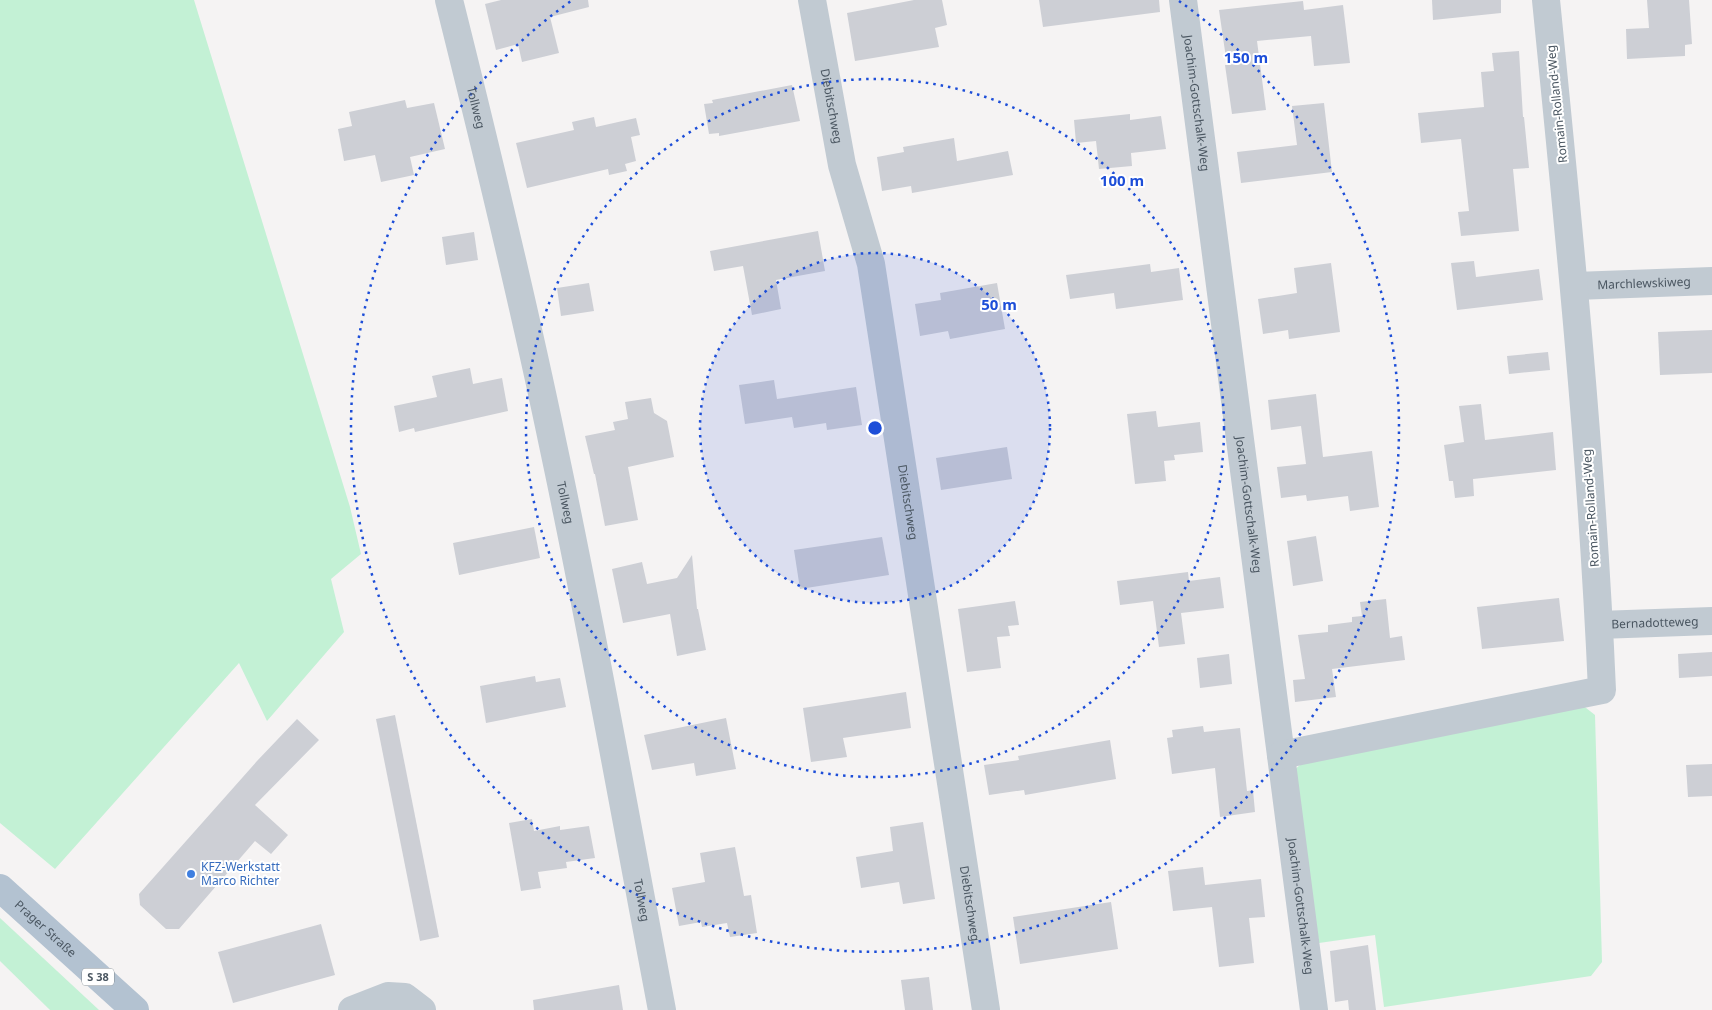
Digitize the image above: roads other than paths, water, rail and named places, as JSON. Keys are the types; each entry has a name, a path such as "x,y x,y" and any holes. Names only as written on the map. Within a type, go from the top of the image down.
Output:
{"main road":[{"name":"Prager Straße","path":"0,888 135,1010"}],"street":[{"name":"Tollweg","path":"449,0 496,188 551,435 662,1010"},
{"name":"Diebitschweg","path":"812,0 842,165 870,264 986,1010"},
{"name":"Joachim-Gottschalk-Weg","path":"1183,0 1314,1010"},
{"name":"Romain-Rolland-Weg","path":"1281,755 1602,690 1575,286 1546,0"},
{"name":"Marchlewskiweg","path":"1575,286 1712,281"},
{"name":"Bernadotteweg","path":"1599,625 1712,621"},
{"path":"352,1010 388,996 405,997 422,1010"}],"place":[{"name":"KFZ-Werkstatt Marco Richter","path":"191,874"}]}
